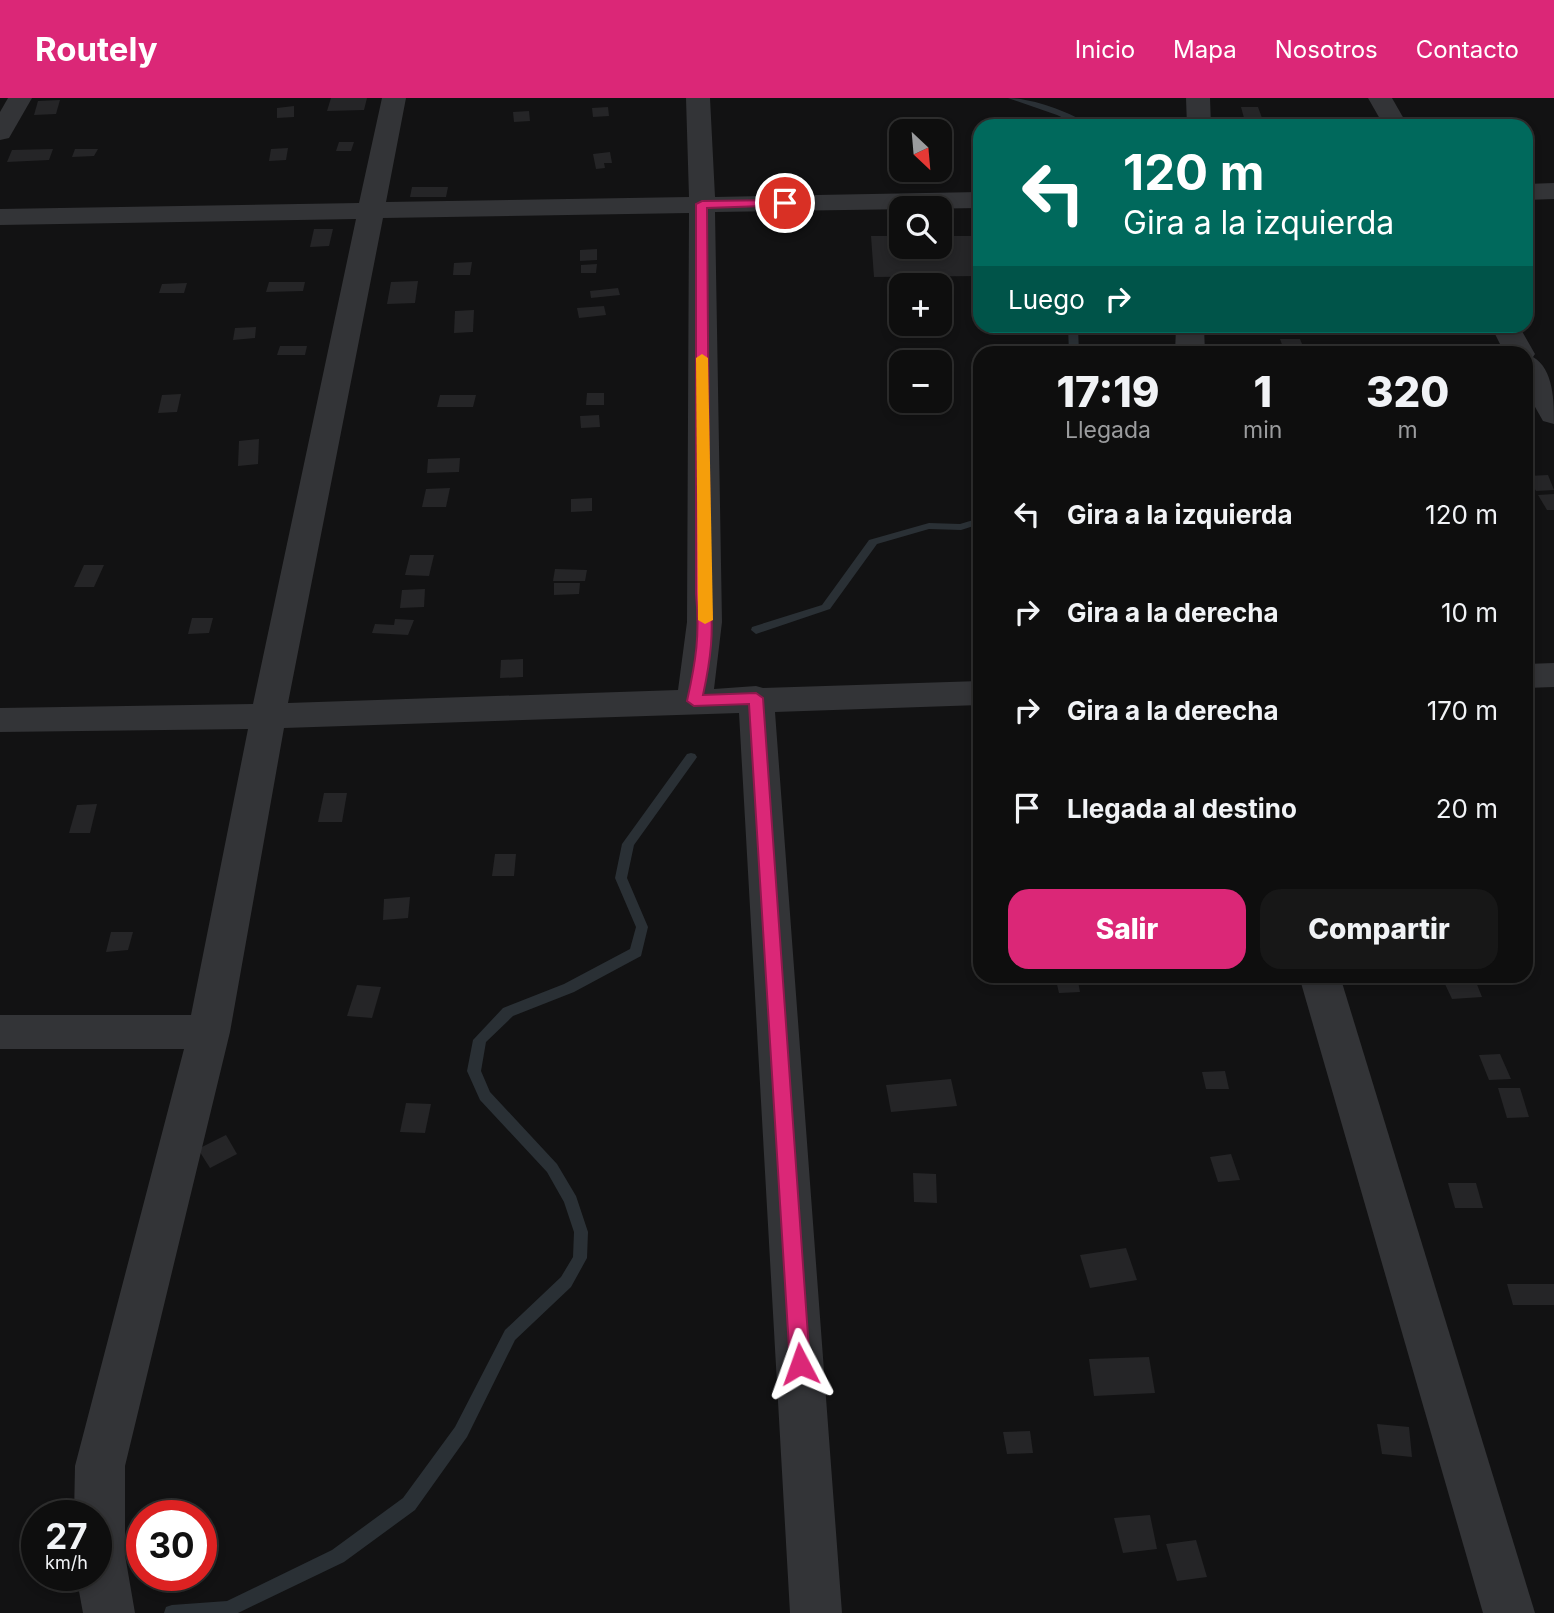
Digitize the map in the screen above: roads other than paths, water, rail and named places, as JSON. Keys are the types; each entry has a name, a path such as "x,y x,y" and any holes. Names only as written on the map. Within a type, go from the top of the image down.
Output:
{"street":[{"path":"0,133 20,98"},
{"path":"109,1613 99,1556 100,1466 209,1032 268,716 394,98"},
{"path":"694,701 705,656 706,632 703,594 702,204 698,98"},
{"path":"1198,98 1199,119"},
{"path":"1380,98 1392,119"},
{"path":"1533,192 1554,191"},
{"path":"0,217 973,200"},
{"path":"1533,377 1554,415"},
{"path":"1533,676 1554,675"},
{"path":"0,720 268,716 756,698 973,693"},
{"path":"756,698 816,1613"},
{"path":"1321,983 1509,1613"},
{"path":"0,1032 209,1032"}],"waterway":[{"path":"1012,98 1072,119"},
{"path":"1073,333 1074,346"},
{"path":"756,630 826,607 873,542 929,526 961,527 973,523"},
{"path":"172,1613 228,1609 338,1556 409,1504 461,1432 510,1335 566,1282 580,1258 581,1232 571,1200 552,1168 485,1096 474,1071 480,1040 508,1012 569,988 636,952 642,927 621,878 628,844 691,757"}]}
